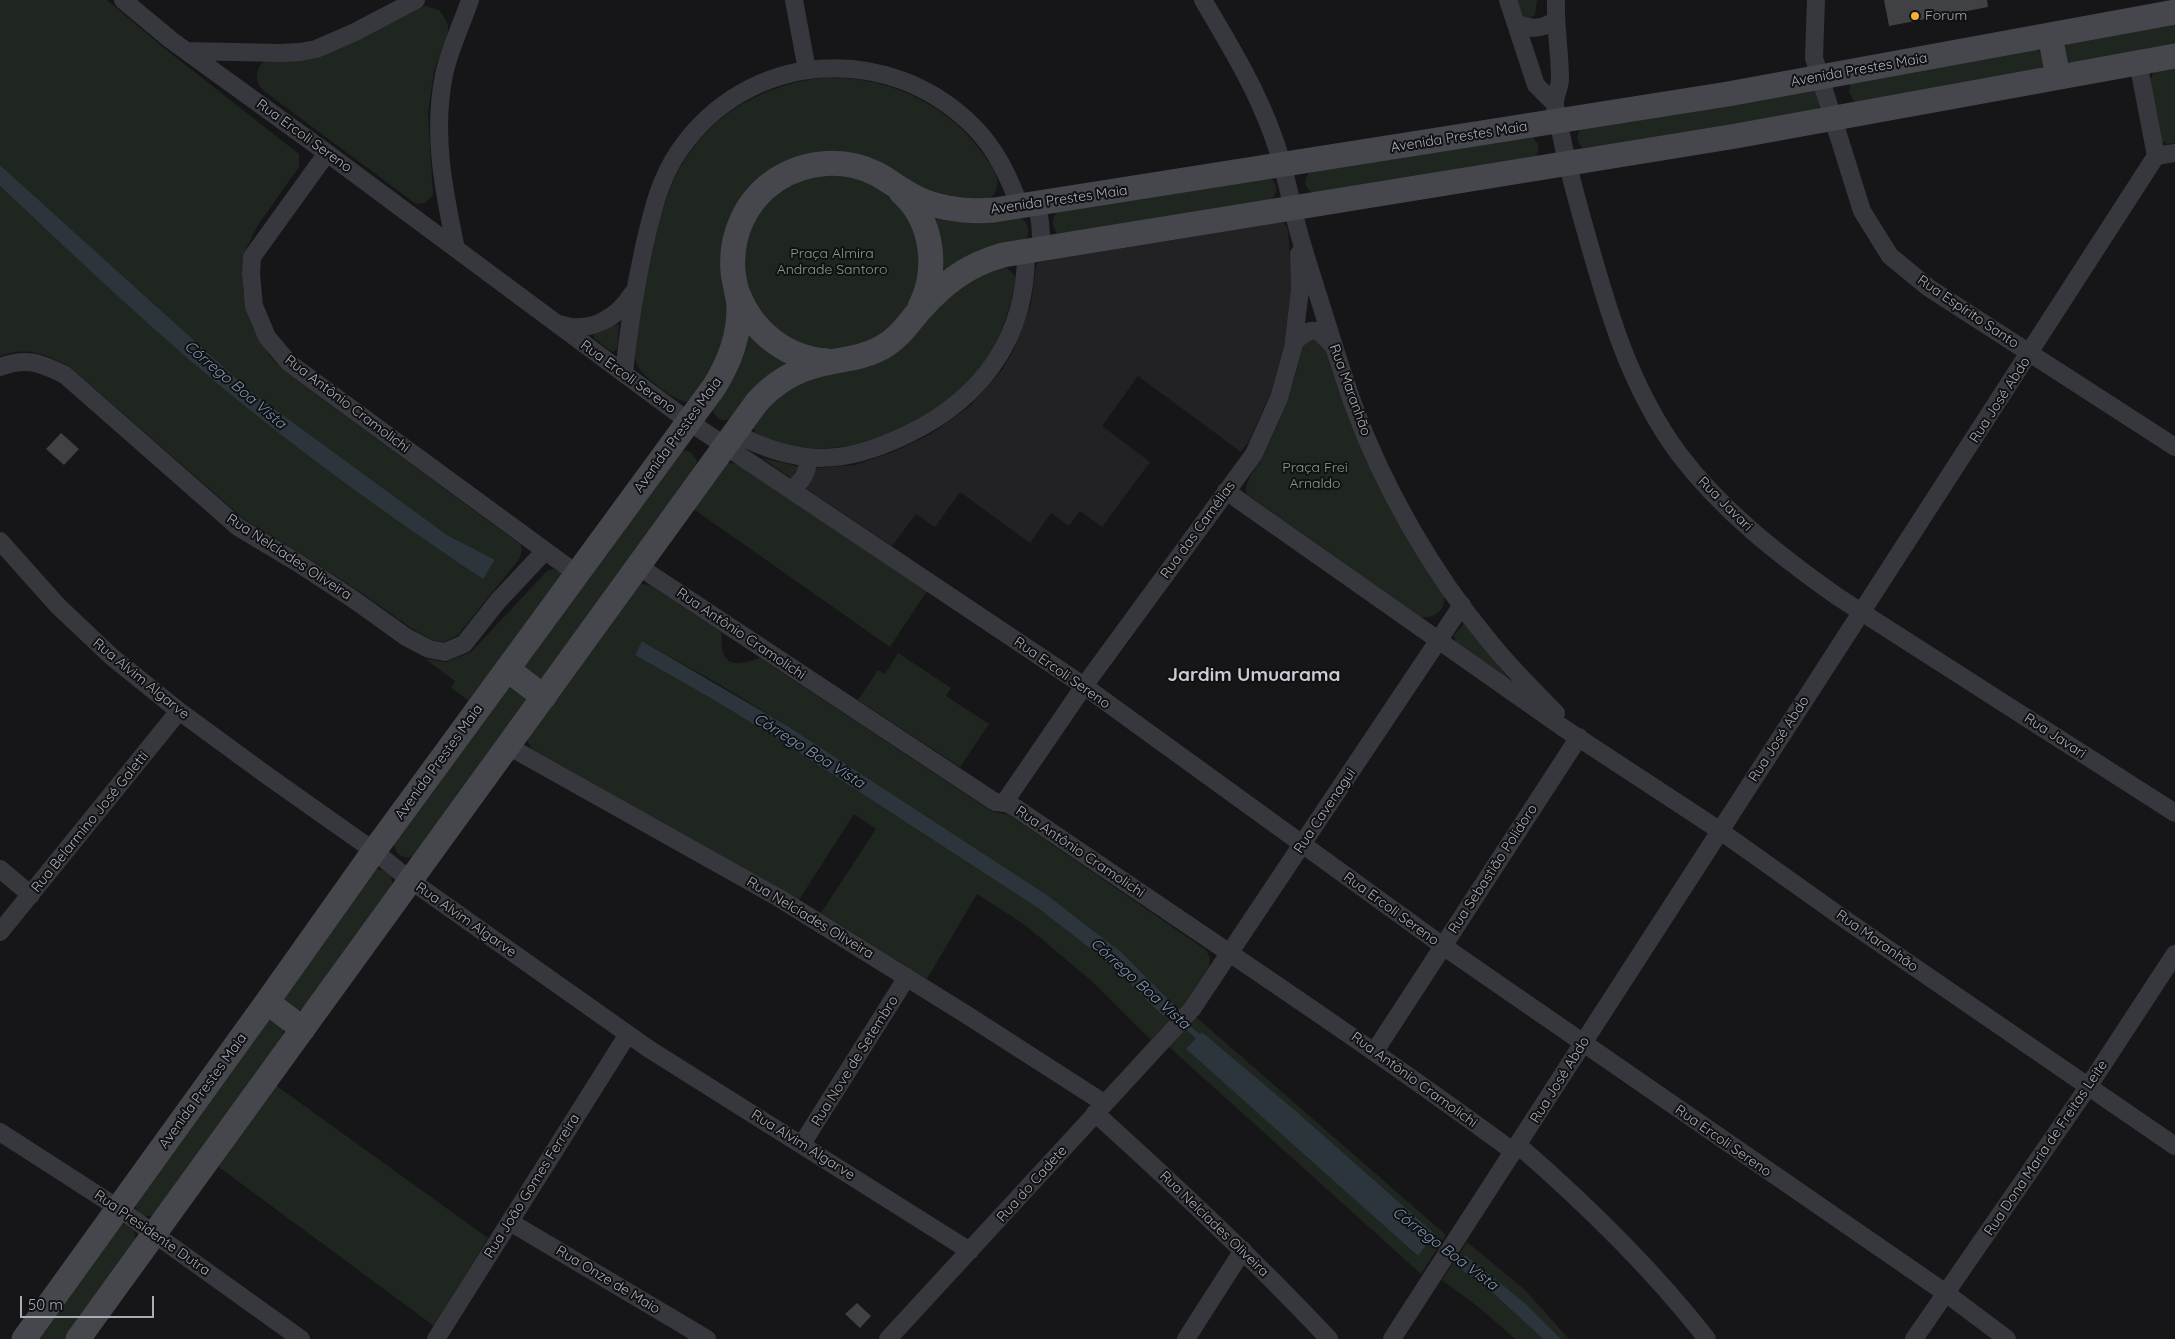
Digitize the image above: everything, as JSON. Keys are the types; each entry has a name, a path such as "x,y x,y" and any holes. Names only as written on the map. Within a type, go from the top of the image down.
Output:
{"street":[{"name":"Rua Ercoli Sereno","path":"123,0 171,40 327,152 688,421 730,439 790,489 1084,686 1442,946 1947,1294 2007,1339"},
{"path":"188,51 281,53 316,49 355,32 416,0"},
{"path":"456,249 442,178 439,114 444,74 470,0"},
{"path":"794,0 807,70"},
{"name":"Rua Maranhão","path":"1203,0 1249,80 1273,134 1284,166 1294,214 1334,348 1354,406 1383,474 1423,546 1462,605 1517,674 1579,737"},
{"path":"1508,0 1536,85 1556,112"},
{"name":"Rua Javari","path":"1556,0 1555,21 1560,81 1556,112 1567,163 1612,324 1636,382 1663,430 1696,475 1746,525 1804,574 2175,813"},
{"name":"Rua Espírito Santo","path":"1816,0 1814,58 1862,211 1890,256 1929,288 2175,447"},
{"name":"Avenida Prestes Maia","path":"24,1339 268,1002 374,851 714,387 728,362 738,326 738,292 733,273 735,240 748,209 770,184 799,168 831,163 864,168 879,175 908,194 943,207 980,211 1028,206 1284,166 1556,112 1820,76 2175,12"},
{"path":"1516,23 1526,28 1536,28 1546,26 1555,21"},
{"path":"2050,35 2058,77"},
{"path":"78,1339 757,402 772,387 800,371 835,361 867,355 882,348 907,327 932,297 968,267 1003,255 1294,214 1567,163 1833,118 2175,56"},
{"path":"2138,62 2156,156 2175,152"},
{"path":"624,374 636,282 658,191 675,158 693,133 726,103 765,81 807,70 831,68 876,72 898,78 938,98 974,127 989,145 1040,222 1015,323 994,365 964,399 927,425 872,450 834,458 808,457 775,452 730,439"},
{"name":"Rua Antônio Cramolichi","path":"327,152 252,257 251,290 260,321 267,336 289,363 576,574"},
{"name":"Rua José Abdo","path":"1392,1339 2156,156"},
{"path":"895,186 918,214 928,236 931,252 929,284 917,314"},
{"name":"Rua das Camélias","path":"1004,802 1084,686 1254,454 1269,422 1287,373 1294,342 1300,290 1300,260 1294,214"},
{"path":"554,322 564,326 582,327 598,324 610,318 627,302 636,282"},
{"path":"738,292 751,319 774,342 803,357 835,361"},
{"path":"1294,342 1305,332 1314,330 1323,334 1334,348"},
{"name":"Rua Nelcíades Oliveira","path":"0,367 14,362 39,363 65,376 238,528 298,563 354,599 406,637 429,649 445,652 464,644 498,601 545,551"},
{"path":"790,489 796,486 805,476 808,457"},
{"name":"Rua Maranhão","path":"1226,492 1562,727 1719,830 2175,1146"},
{"name":"Rua Alvim Algarve","path":"0,540 32,579 85,632 145,685 179,711 374,851 410,880 628,1034 970,1252"},
{"name":"Rua Antônio Cramolichi","path":"638,566 995,802 1004,802 1016,808 1375,1051 1516,1149 1577,1196 1654,1275 1707,1339"},
{"name":"Rua Cavenagui","path":"1180,1021 1192,1009 1230,954 1462,605"},
{"path":"507,670 544,697"},
{"name":"Rua Belarmino José Galetti","path":"0,932 179,711"},
{"name":"Rua Sebastião Polidoro","path":"1375,1051 1579,737"},
{"name":"Rua Nelcíades Oliveira","path":"508,746 779,898 907,977 1099,1108 1243,1250 1329,1339"},
{"path":"0,870 31,895"},
{"name":"Rua Dona Maria de Freitas Leite","path":"1914,1339 1947,1294 2088,1087 2175,954"},
{"name":"Rua Nove de Setembro","path":"802,1144 907,977"},
{"path":"268,1002 303,1028"},
{"name":"Rua do Cadete","path":"896,1337 1099,1108 1180,1021"},
{"name":"Rua João Gomes Ferreira","path":"436,1339 628,1034"},
{"name":"Rua Presidente Dutra","path":"0,1132 118,1208 301,1339"},
{"name":"Rua Onze de Maio","path":"510,1222 707,1339"},
{"path":"1186,1339 1243,1250"}],"shaded area":[{"path":"1283,222 1288,229 1291,289 1284,346 1270,395 1249,441 1241,452 1138,376 1102,426 1150,462 1102,527 1080,511 1069,526 1051,513 1030,543 960,492 935,527 916,514 892,546 805,488 816,468 855,465 893,452 931,434 970,406 1002,370 1014,349 1031,303 1036,266 1039,262"}],"green space":[{"path":"0,0 107,0 164,48 299,154 299,167 258,225 244,253 243,291 252,325 270,356 283,370 521,545 520,558 458,635 444,642 432,640 411,628 359,591 244,519 70,367 53,358 36,353 20,352 0,356 0,186 134,310 255,414 483,578 495,561 447,535 250,391 0,165"},
{"path":"1514,0 1537,0 1535,15 1526,20 1518,13"},
{"path":"426,6 439,10 446,20 448,32 434,71 428,113 433,195 425,203 416,204 264,91 257,81 257,73 263,62"},
{"path":"2175,21 2175,47 2073,65 2065,59 2063,50 2069,41"},
{"path":"2035,48 2043,53 2045,63 2039,71 1858,103 1854,101 1849,93 1850,84"},
{"path":"2175,64 2175,143 2167,144 2161,140 2149,82 2155,70"},
{"path":"831,77 877,83 920,99 939,111 974,142 991,166 998,184 995,193 991,198 945,199 867,162 752,191 721,358 688,402 676,398 660,388 640,370 635,358 635,348 645,286 658,228 668,194 680,169 694,146 712,127 732,111 754,98 778,88 804,81"},
{"path":"1816,90 1821,103 1816,111 1583,148 1578,141 1582,127"},
{"path":"1533,137 1539,146 1534,159 1315,194 1305,184 1306,177 1311,171"},
{"name":"Praça Almira Andrade Santoro","path":"831,170 888,190 921,239 917,297 891,333 835,354 778,336 744,287 742,242 774,190"},
{"path":"1271,178 1276,187 1276,193 1269,201 1058,235 1053,226 1053,220 1057,211"},
{"path":"929,216 1021,218 1027,225 1028,234 1026,240 942,274"},
{"path":"1005,266 1016,277 1002,330 982,366 973,377 936,410 889,434 838,447 812,448 788,445 767,439 756,433 754,428 777,393 836,368 954,287"},
{"path":"618,324 617,349 612,352 594,338 593,335"},
{"path":"745,328 793,361 732,419 722,420 715,415 712,409"},
{"name":"Praça Frei Arnaldo","path":"1321,337 1443,591 1444,603 1436,614 1420,617 1247,494 1246,489 1249,479 1263,457 1288,399 1304,338"},
{"path":"681,450 691,452 697,461 696,466 544,677 539,679 524,667"},
{"path":"762,458 797,466 798,468 791,478"},
{"path":"729,463 738,464 927,591 890,647 692,508 725,465"},
{"path":"553,569 561,573 562,577 472,703 451,688 455,681 425,659 446,662 471,652 547,571"},
{"path":"641,584 650,585 721,632 722,648 728,660 743,663 760,658 991,811 1009,815 1206,950 1210,958 1209,967 1185,1004 1151,1040 1094,983 1025,925 977,894 927,979 821,913 876,829 854,814 799,900 532,749 528,742 528,736 637,586","holes":["642,641 722,686 789,727 1047,895 1121,952 1174,1005 1163,1016 1110,964 1038,908 781,741 635,655"]},
{"path":"1464,624 1510,680 1456,642 1454,635"},
{"path":"898,653 951,688 946,696 989,724 960,767 858,700 878,670 885,674"},
{"path":"507,686 522,687 527,701 414,856 406,857 400,855 394,846 394,841"},
{"path":"377,869 383,870 391,876 393,886 304,1008 297,1010 292,1008 284,999 373,871"},
{"path":"1196,1017 1446,1235 1421,1274 1168,1046","holes":["1202,1032 1297,1112 1435,1234 1418,1256 1186,1049"]},
{"path":"269,1019 283,1026 284,1036 155,1215 145,1216 140,1213 135,1205"},
{"path":"274,1084 488,1238 434,1326 216,1165"},
{"path":"120,1224 126,1225 134,1231 136,1241 66,1339 33,1339"},
{"path":"1467,1242 1525,1290 1569,1339 1561,1339 1526,1304 1464,1255 1458,1266 1493,1293 1543,1339 1515,1339 1481,1309 1442,1280"}],"water":[{"path":"0,165 250,391 447,535 495,560 483,579 339,479 256,415 190,360 0,186"},
{"path":"642,641 789,727 1047,895 1121,952 1174,1005 1163,1016 1110,964 1038,908 781,741 635,655"},
{"path":"1202,1032 1297,1112 1435,1234 1418,1256 1186,1049"},
{"path":"1465,1255 1526,1304 1561,1339 1543,1339 1493,1293 1457,1266"}],"building":[{"name":"Forum","path":"1884,0 1987,0 1988,7 1889,26"},
{"path":"61,433 79,449 64,465 46,449"},
{"path":"857,1303 871,1316 860,1328 845,1314"}],"waterway":[{"name":"Córrego Boa Vista","path":"1165,1007 1203,1041"},
{"name":"Córrego Boa Vista","path":"1426,1236 1466,1264"}],"place":[{"name":"Forum","path":"1915,16"}],"district":[{"name":"Jardim Umuarama","path":"1254,675"}]}
